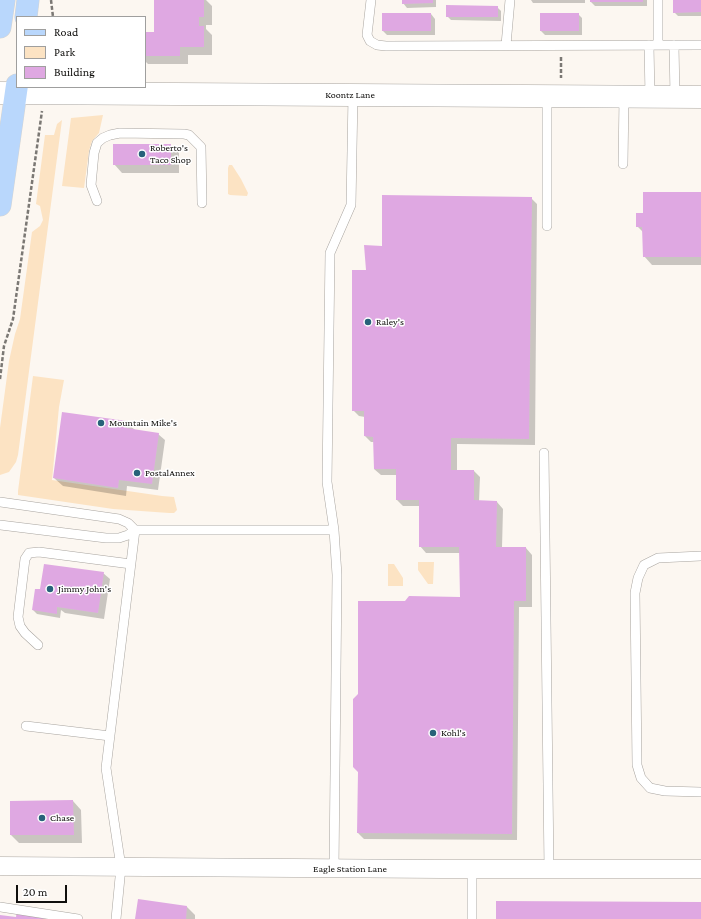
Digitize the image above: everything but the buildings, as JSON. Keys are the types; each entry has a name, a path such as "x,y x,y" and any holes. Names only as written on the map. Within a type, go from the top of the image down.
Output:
{"main road":[{"path":"0,27 4,0"},
{"path":"26,16 28,0"},
{"path":"0,205 11,90"}],"street":[{"name":"Koontz Lane","path":"11,90 45,93 701,97"},
{"name":"Eagle Station Lane","path":"0,866 472,870 701,870"}],"lane":[{"path":"371,0 367,35 370,41 377,45 701,45"},
{"path":"506,45 510,0"},
{"path":"650,97 653,45 658,0"},
{"path":"674,45 675,97"},
{"path":"334,869 337,590 334,530 327,482 330,253 351,205 353,95"},
{"path":"547,96 547,226"},
{"path":"623,164 624,97"},
{"path":"97,201 91,185 94,153 97,143 110,134 120,133 184,134 189,135 198,142 201,147 202,202"},
{"path":"544,453 549,870"},
{"path":"0,502 119,519 128,523 135,530"},
{"path":"0,525 106,538 119,538 128,535 135,530 334,530"},
{"path":"116,919 121,867 106,768 135,530"},
{"path":"38,645 20,626 18,617 25,559 29,553 39,552 131,564"},
{"path":"701,556 658,558 644,565 638,578 635,593 637,765 642,778 650,788 665,791 701,792"},
{"path":"26,726 110,736"},
{"path":"472,870 472,919"},
{"path":"0,908 78,919"}],"path":[{"path":"51,0 53,16"},
{"path":"560,45 561,79"},
{"path":"0,379 4,346 13,318 45,93"}],"green space":[{"path":"103,115 99,133 92,141 89,151 84,188 62,186 71,118"},
{"path":"62,120 18,455 16,462 9,472 0,475 0,428 9,361 20,319 32,232 40,226 43,220 40,206 36,204 45,135 54,135 57,124"},
{"path":"229,165 232,165 241,179 248,193 247,196 228,194"},
{"path":"33,376 64,380 59,407 52,480 174,497 177,510 174,513 169,513 113,509 18,495"},
{"path":"418,562 434,562 433,584 428,584 418,570"},
{"path":"388,564 394,564 403,578 403,586 388,586"}],"place":[{"name":"Roberto's Taco Shop","path":"142,154"},
{"name":"Raley's","path":"368,322"},
{"name":"Mountain Mike's","path":"101,423"},
{"name":"PostalAnnex","path":"137,473"},
{"name":"Jimmy John's","path":"50,589"},
{"name":"Kohl's","path":"433,733"},
{"name":"Chase","path":"42,818"}]}
